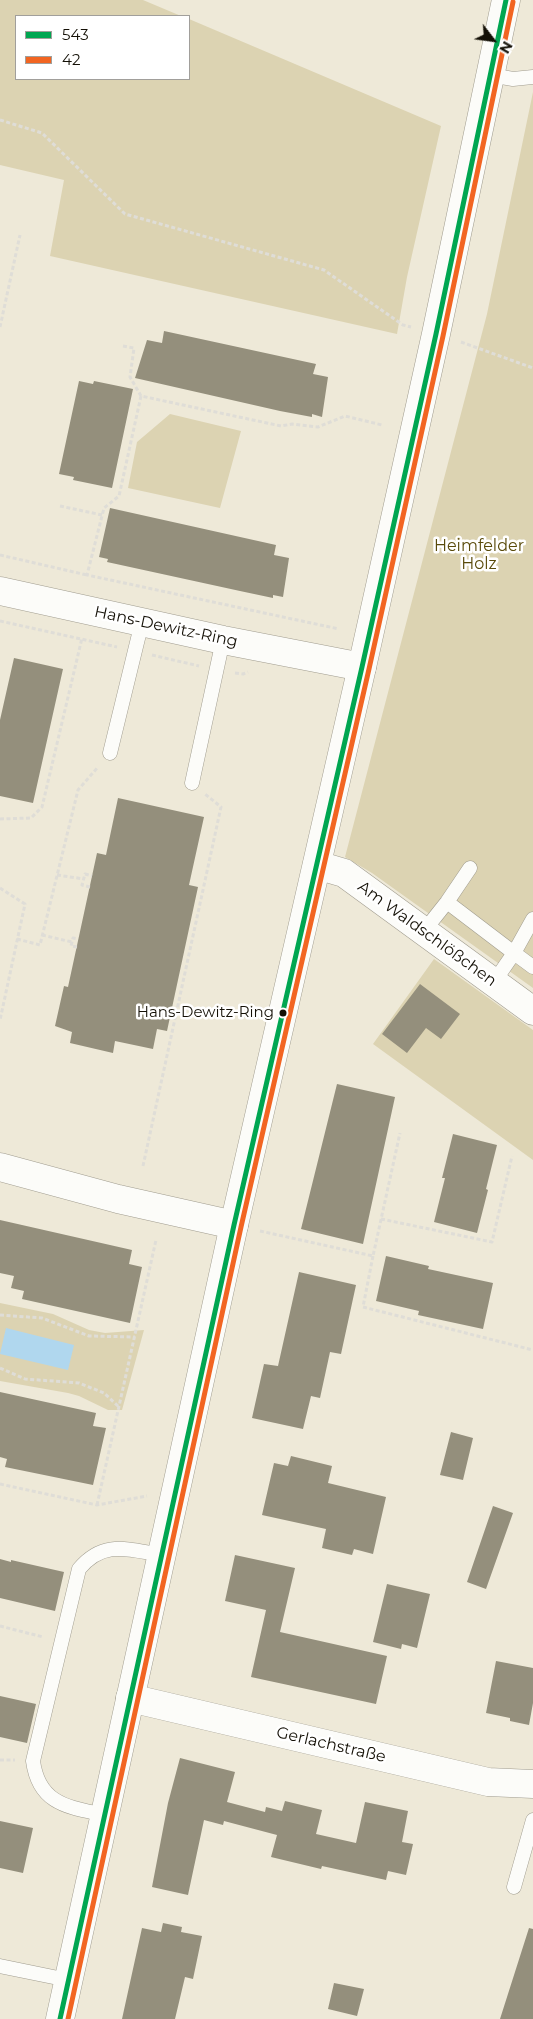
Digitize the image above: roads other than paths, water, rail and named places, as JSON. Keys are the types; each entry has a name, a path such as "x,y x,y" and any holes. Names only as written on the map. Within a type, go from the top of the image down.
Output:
{"street":[{"path":"60,2019 234,1225 436,334 506,0"},
{"name":"Hans-Dewitz-Ring","path":"0,591 224,640 362,667"},
{"name":"Am Waldschlößchen","path":"317,865 344,873 533,1011"},
{"path":"0,1167 118,1199 234,1225"},
{"name":"Gerlachstraße","path":"130,1698 488,1782 533,1784"}],"lane":[{"path":"490,74 513,79 533,77"},
{"path":"110,753 142,622"},
{"path":"192,782 224,640"},
{"path":"424,931 470,868"},
{"path":"447,902 533,967"},
{"path":"494,982 514,954 533,919"},
{"path":"105,1815 57,1802 42,1788 35,1775 33,1761 79,1569 85,1562 109,1548 162,1555"},
{"path":"514,1887 533,1820"},
{"path":"0,1966 68,1980"}],"water":[{"path":"6,1328 74,1345 68,1370 0,1354"}],"place":[{"name":"Hans-Dewitz-Ring","path":"283,1013"}],"park label":[{"name":"Heimfelder Holz","path":"479,555"}]}
